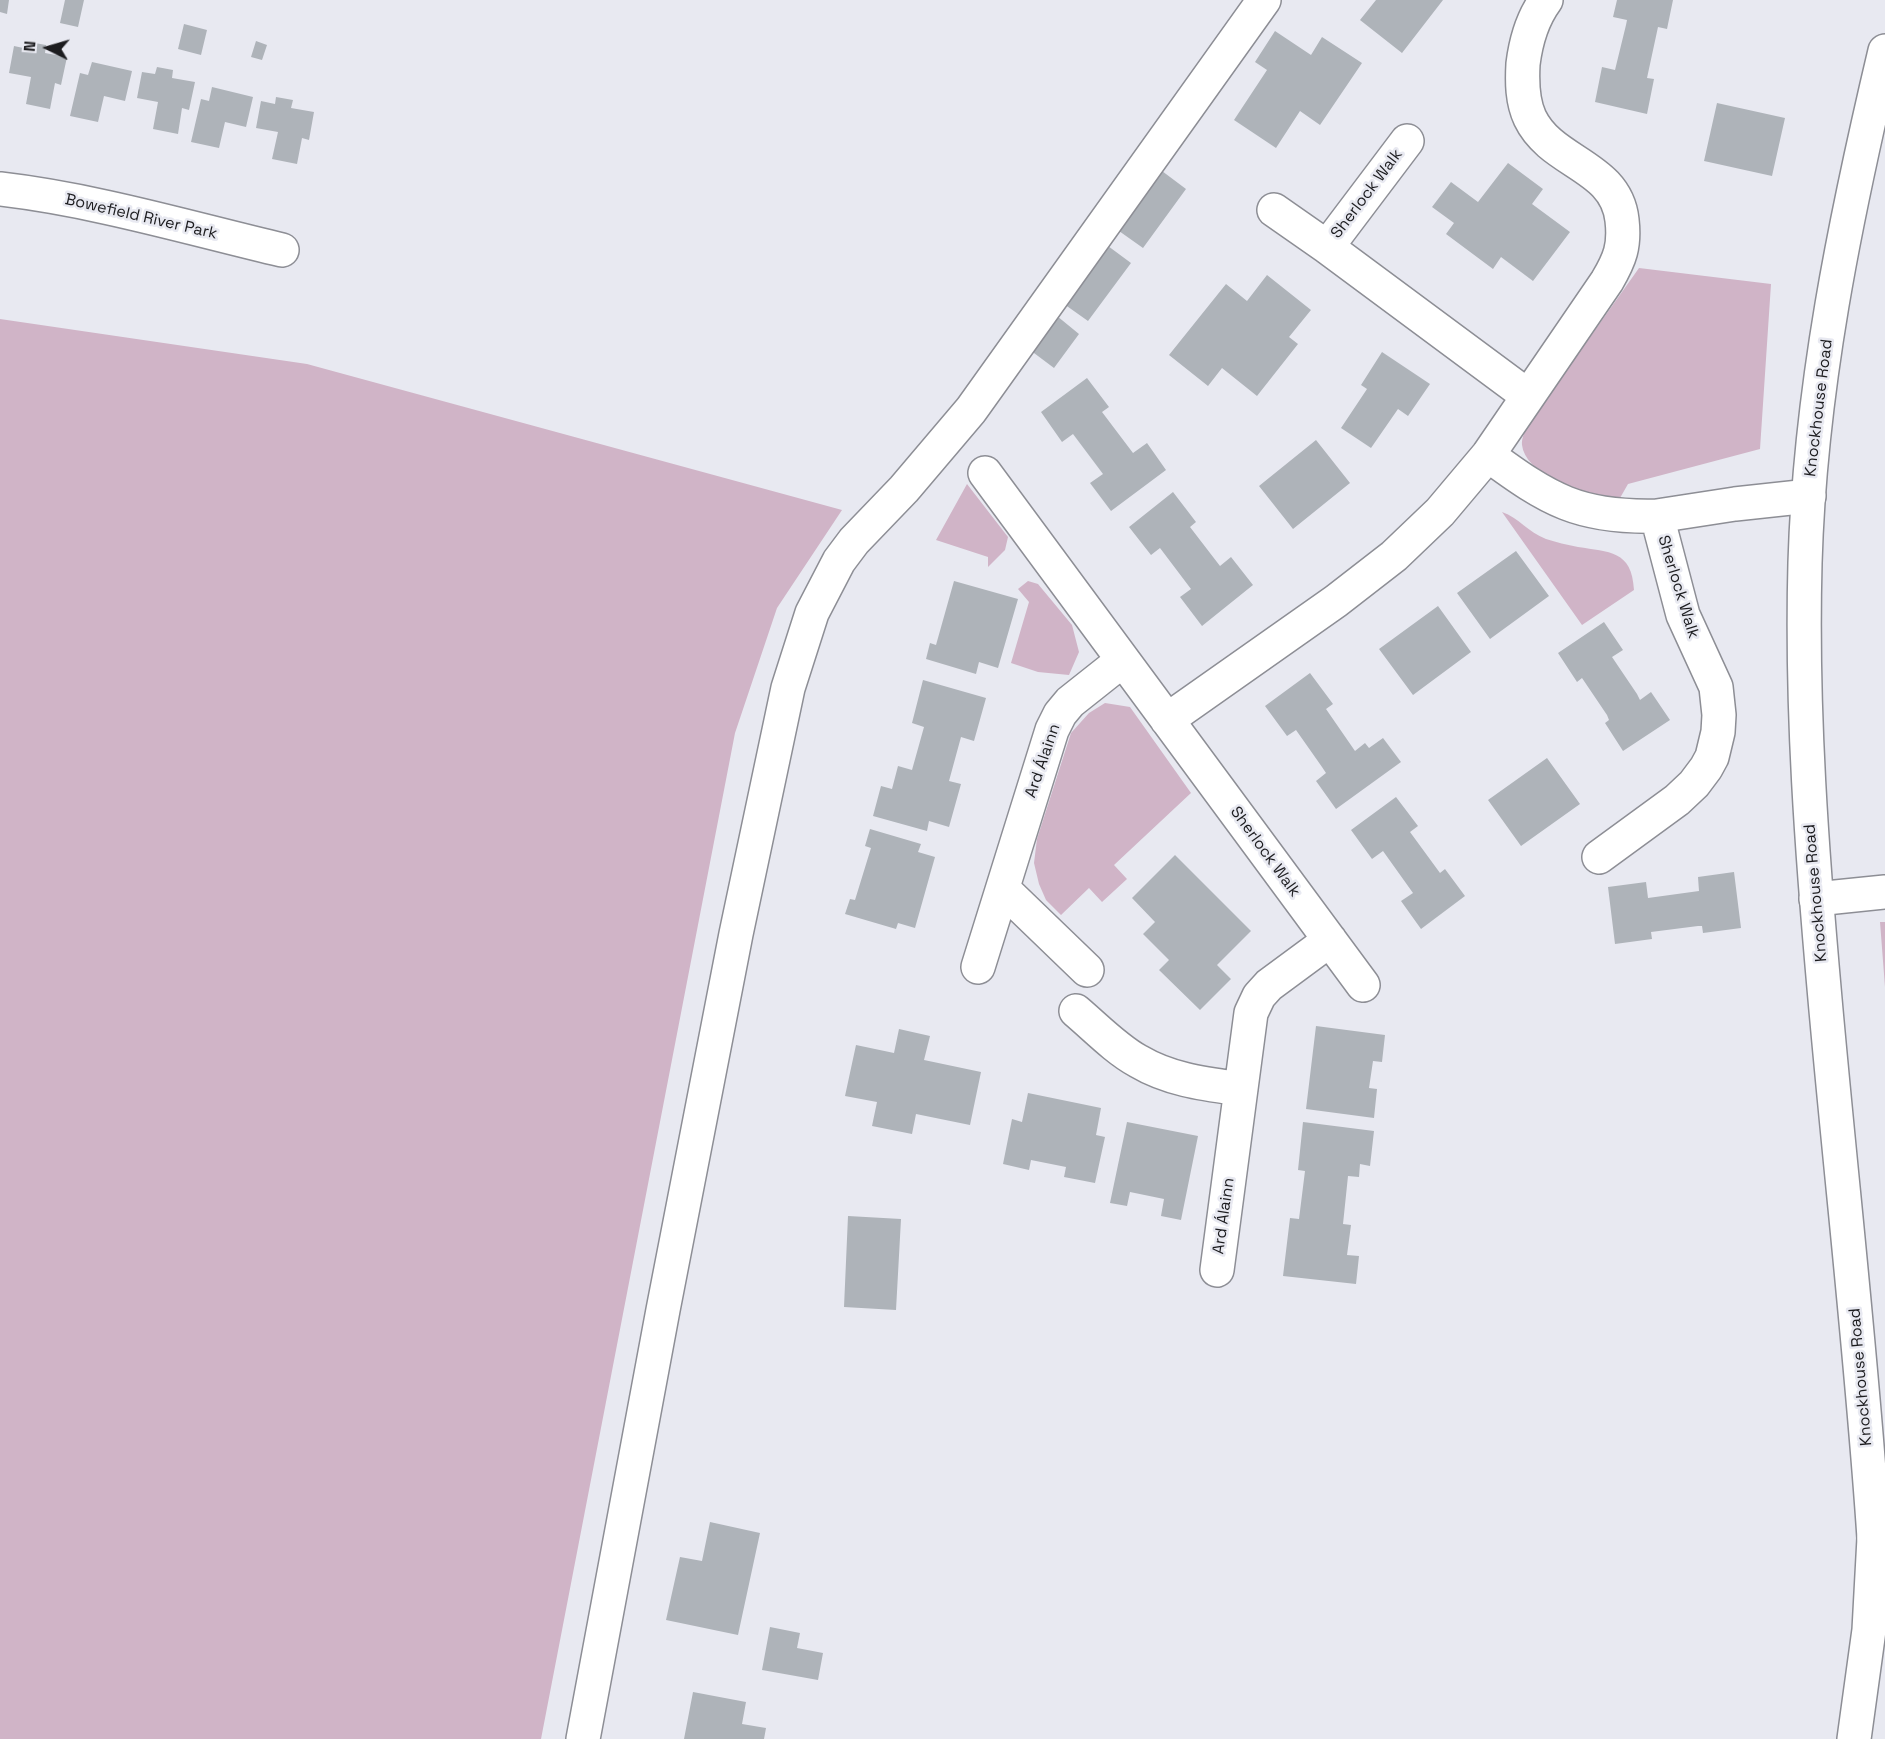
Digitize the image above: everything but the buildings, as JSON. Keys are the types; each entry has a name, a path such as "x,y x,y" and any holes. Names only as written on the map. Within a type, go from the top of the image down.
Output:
{"street":[{"path":"583,1739 736,934 788,688 812,613 839,561 854,541 903,489 971,410 1264,0"},
{"path":"1167,720 1336,601 1394,556 1440,512 1488,455 1617,264 1623,247 1621,210 1616,196 1605,182 1554,146 1539,132 1530,119 1525,104 1523,72 1528,34 1546,0"},
{"name":"Knockhouse Road","path":"1854,1739 1879,1539 1834,1106 1808,798 1805,561 1809,496 1824,355 1859,165 1885,51"},
{"name":"Sherlock Walk","path":"1327,247 1407,141"},
{"name":"Bowefield River Park","path":"0,189 88,204 282,250"},
{"name":"Sherlock Walk","path":"1274,210 1528,396"},
{"name":"Sherlock Walk","path":"1488,455 1519,478 1563,503 1588,512 1616,516 1657,516 1683,615 1716,687 1718,732 1712,757 1706,768 1694,784 1677,800 1599,857"},
{"name":"Sherlock Walk","path":"985,473 1363,985"},
{"path":"1657,516 1809,496"},
{"name":"Ard Álainn","path":"978,968 1052,730 1060,714 1070,702 1123,660"},
{"path":"1003,889 1087,970"},
{"path":"1816,899 1885,892"},
{"name":"Ard Álainn","path":"1217,1270 1251,1013 1258,996 1269,985 1330,940"},
{"path":"1076,1011 1135,1060 1151,1069 1196,1083 1241,1089"}],"shaded area":[{"path":"1639,268 1771,284 1760,449 1628,484 1620,498 1599,498 1564,485 1541,472 1525,455 1522,439 1529,423"},
{"path":"0,319 307,364 842,510 777,608 735,733 541,1739 0,1739"},
{"path":"967,484 1008,537 1005,550 988,567 988,557 936,540"},
{"path":"1502,512 1546,539 1617,555 1629,567 1634,590 1582,625"},
{"path":"1028,581 1038,584 1072,625 1079,652 1069,675 1038,672 1011,663 1029,602 1018,589"},
{"path":"1105,703 1130,707 1191,793 1114,865 1127,879 1102,902 1089,888 1061,915 1046,900 1039,884 1034,863 1037,839 1071,733 1089,713"},
{"path":"1880,922 1885,922 1885,987"}]}
